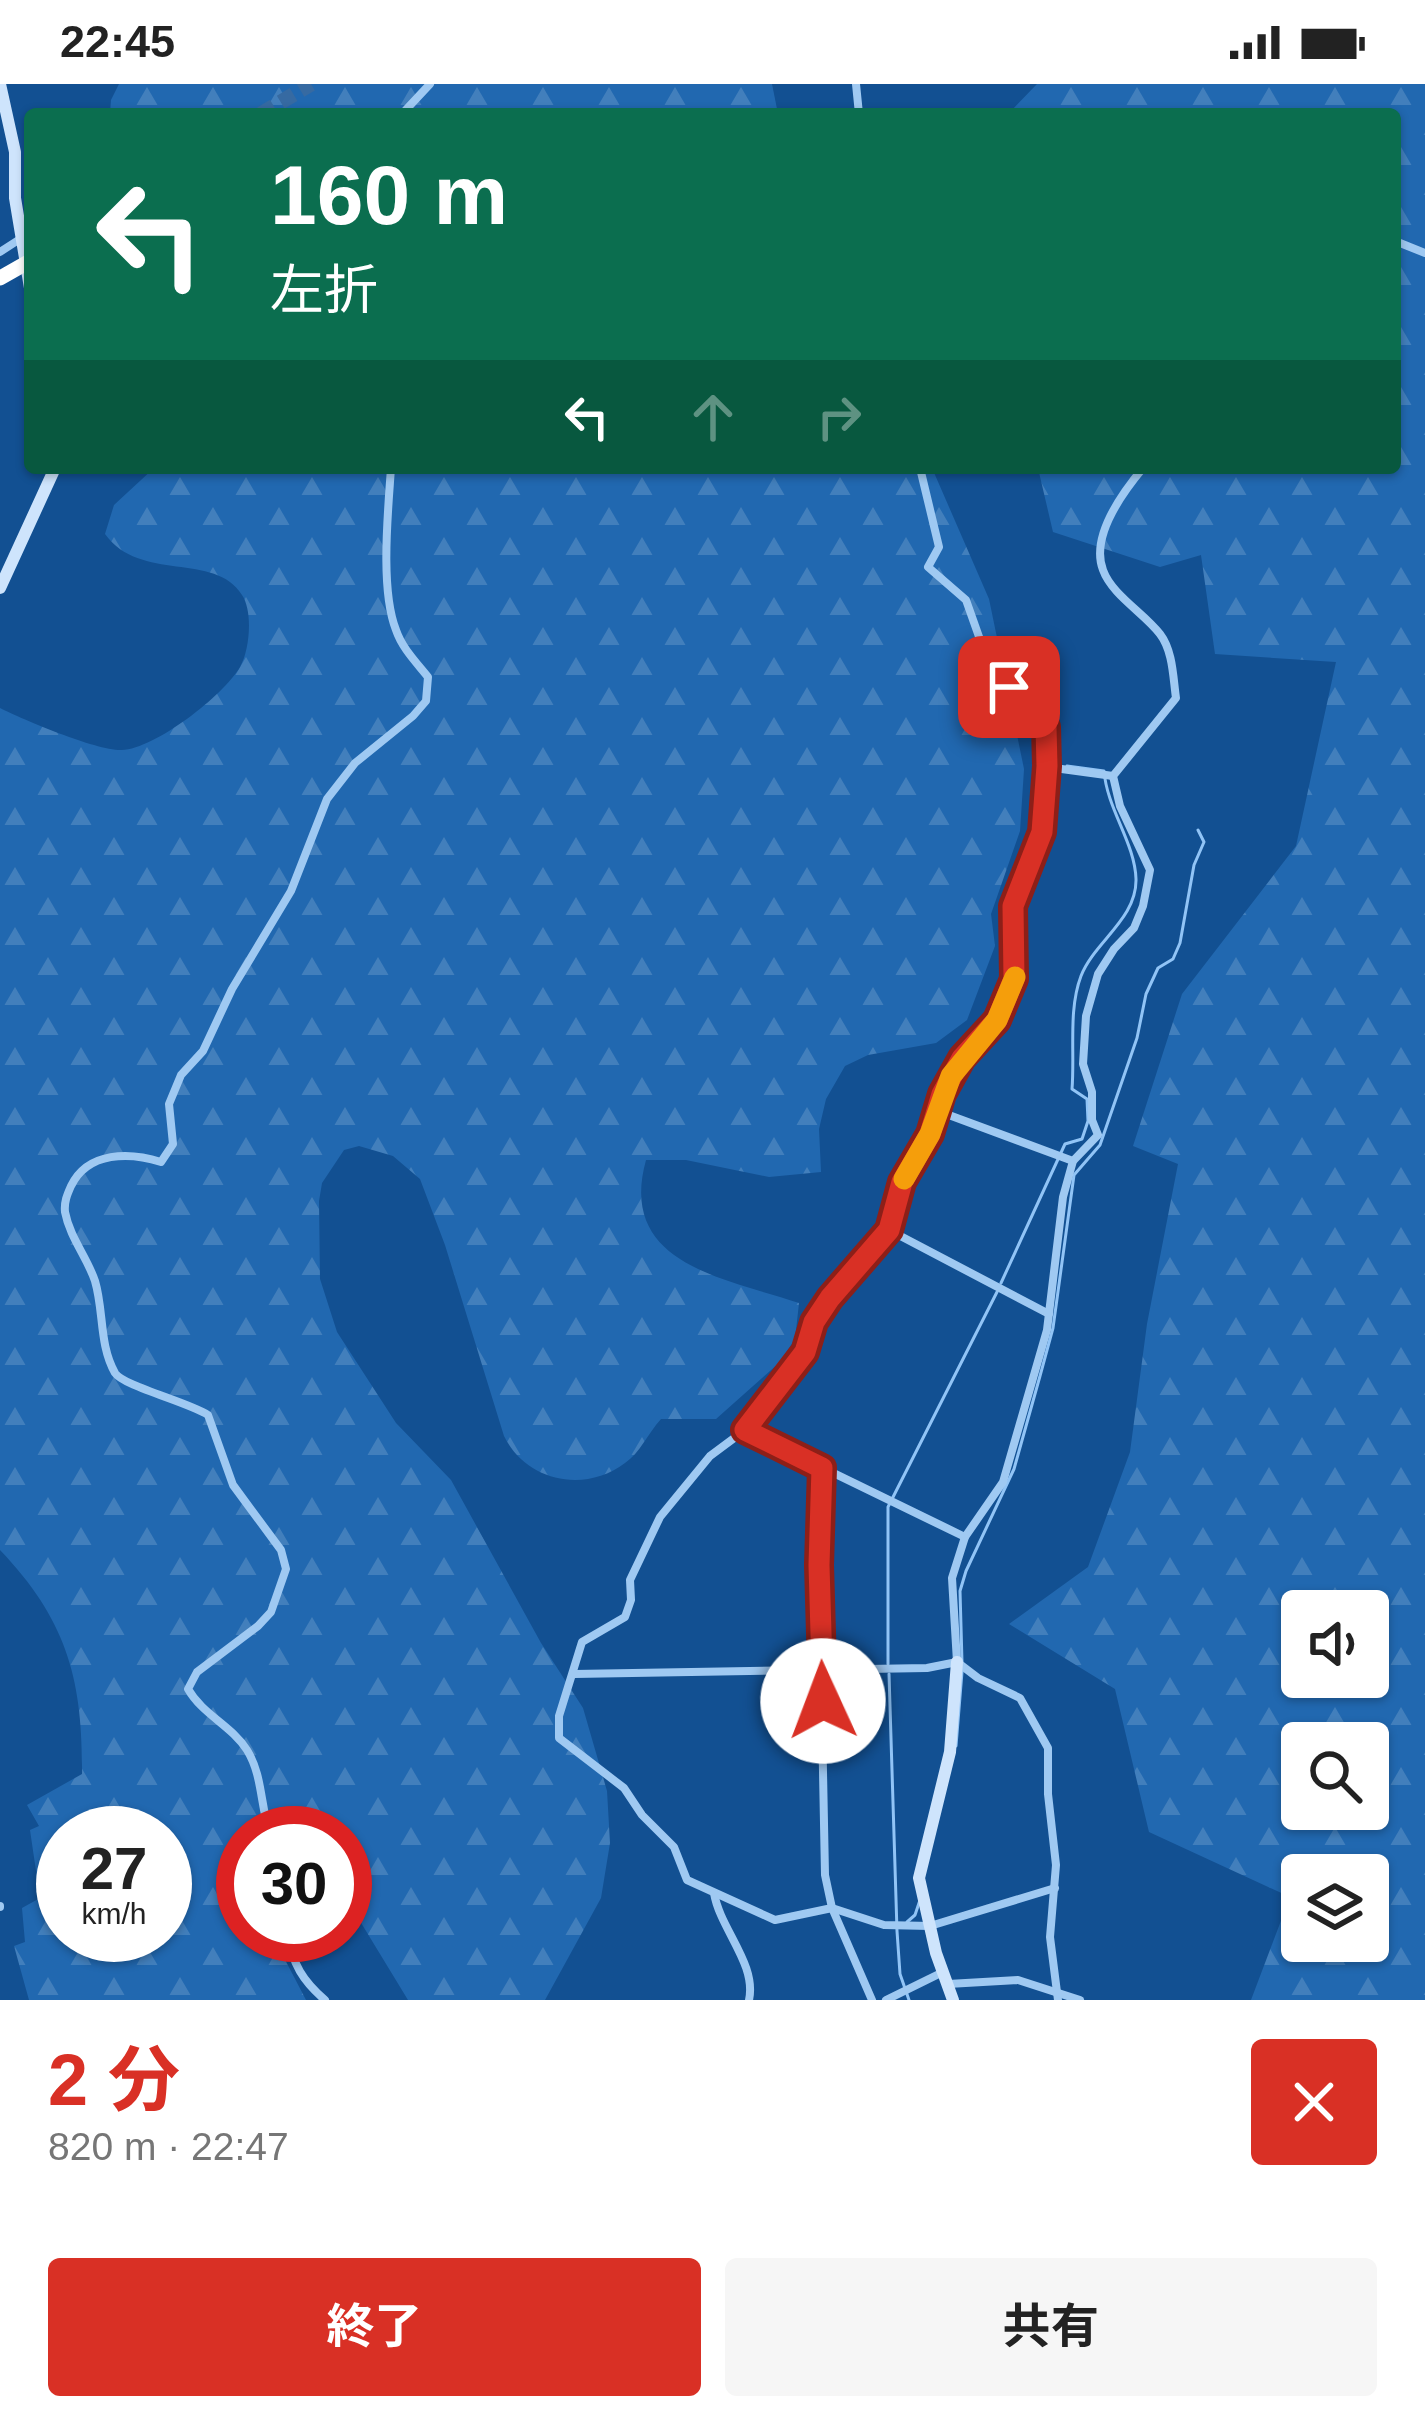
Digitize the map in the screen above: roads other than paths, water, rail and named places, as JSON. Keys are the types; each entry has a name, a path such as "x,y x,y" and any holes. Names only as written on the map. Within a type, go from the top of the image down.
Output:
{"highway":[{"path":"0,274 24,254"}],"main road":[{"path":"0,85 24,226"},
{"path":"0,588 52,474"},
{"path":"952,2000 919,1878 950,1752 957,1662"}],"street":[{"path":"408,108 430,84"},
{"path":"263,1806 249,1753 223,1724 199,1708 188,1689 196,1672 271,1612 284,1581 281,1550 233,1485 208,1415 122,1382 116,1374 101,1328 95,1283 75,1244 64,1207 75,1178 102,1157 138,1155 161,1162 173,1144 169,1104 181,1075 203,1051 232,989 291,891 327,799 355,763 413,716 425,700 428,677 405,647 393,621 387,561 391,474"},
{"path":"921,474 939,547 928,567 965,600 983,648 1009,687 1034,704 1046,727 1042,832 1013,906 1014,979 997,1020 951,1076 930,1134 902,1182 889,1230 830,1298 814,1322 805,1352 745,1430 710,1456 661,1517 630,1580 626,1617 582,1642 559,1716 559,1738 624,1788 651,1826 674,1847 687,1880 775,1920 832,1908 884,1925 930,1926 1055,1888"},
{"path":"1113,776 1176,698 1169,650 1161,635 1102,570 1101,538 1112,511 1139,474"},
{"path":"1047,766 1113,776"},
{"path":"957,1662 952,1578 965,1537 1003,1482 1049,1314 1063,1197 1073,1161 1098,1135 1082,1064 1086,1016 1098,974 1134,928 1148,884 1150,870 1120,806 1113,776"},
{"path":"938,1111 1073,1161"},
{"path":"889,1230 1049,1314"},
{"path":"745,1430 965,1537"},
{"path":"822,1468 825,1875 832,1908 872,2000"},
{"path":"574,1675 926,1668 957,1662 1020,1698 1048,1748 1055,1888 1050,1937 1058,1996"},
{"path":"714,1893 718,1917 752,1983 748,2000"},
{"path":"294,1962 307,1985 325,2000"},
{"path":"886,2000 923,1980 946,1978 1018,1981 1080,2000"}],"waterway":[{"path":"1030,687 1052,715 1054,765 1058,765"},
{"path":"1001,1283 1065,1144 1082,1139 1088,1121 1087,1099 1072,1089 1077,989 1087,964 1130,906 1136,879 1104,771 1067,766"},
{"path":"962,1662 960,1591 1014,1469 1040,1376 1053,1328 1074,1175 1100,1145 1137,1038 1146,994 1158,968 1173,959 1180,943 1194,865 1204,842 1198,830"},
{"path":"888,1664 888,1507 997,1292"},
{"path":"956,1746 962,1672"},
{"path":"889,1674 897,1931 900,1974 909,2000"},
{"path":"907,1922 920,1900"}],"tunnel":[{"path":"271,108 311,84"}]}
